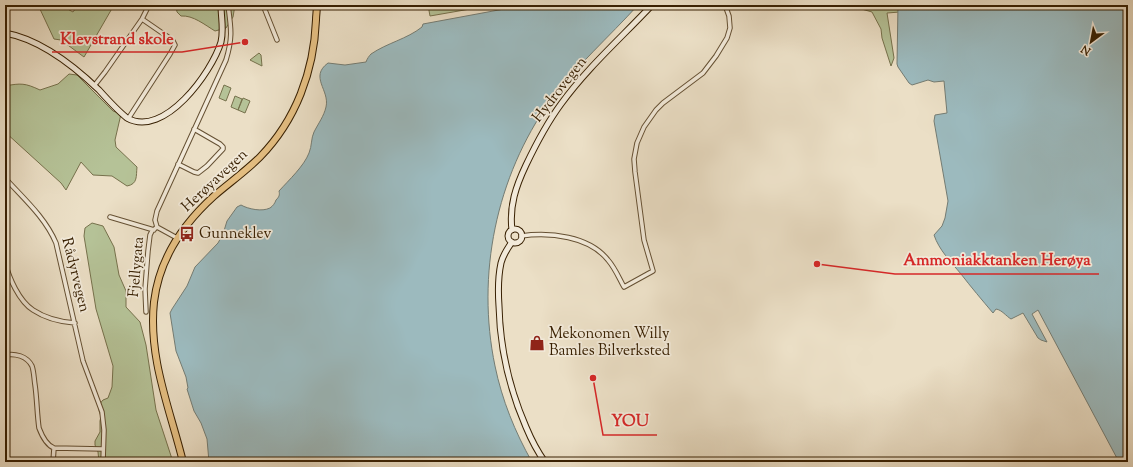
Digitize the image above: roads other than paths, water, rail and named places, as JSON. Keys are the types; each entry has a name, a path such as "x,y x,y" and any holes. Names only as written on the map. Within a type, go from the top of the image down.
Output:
{"highway":[{"name":"Herøyavegen","path":"313,5 313,12 316,17"},
{"name":"Herøyavegen","path":"183,462 174,426 159,378 154,346 154,303 158,280 177,238 190,220 200,209 260,156 273,142 286,124 299,99 308,74 314,47 317,5"}],"street":[{"path":"94,86 142,19 149,5"},
{"path":"5,33 22,38 47,50 73,68 128,119 146,122 156,120 174,109 189,94 209,67 219,47 223,31 221,5"},
{"name":"Fjellygata","path":"146,312 146,268 150,235 155,228 157,211 221,71 229,48 231,22 228,5"},
{"path":"263,5 277,40"},
{"name":"Hydrovegen","path":"512,230 511,209 517,186 531,153 549,121 560,104 575,86 652,5"},
{"path":"521,236 537,235 576,239 590,245 601,252 609,261 624,287 653,271 644,240 635,172 634,159 637,143 644,127 656,110 699,77 710,65 724,43 728,33 730,25 729,16 725,5"},
{"path":"128,119 175,45 171,39 142,19"},
{"path":"178,164 198,173 223,149 220,144 194,129"},
{"name":"Rådyrvegen","path":"5,178 35,210 47,226 59,254 83,361 102,412 104,430 103,462"},
{"path":"110,216 155,228"},
{"name":"Fjellygata","path":"155,228 177,238"},
{"path":"512,242 508,236 509,232 512,230 519,231 521,236"},
{"path":"521,236 518,241 512,242 502,258 498,283 500,330 508,378 518,408 536,449 545,462"},
{"name":"Rådyrvegen","path":"5,262 12,282 26,304 31,309 42,315 65,322 75,323"},
{"path":"5,355 12,354 22,356 32,366 40,428 42,436 50,447 103,449"},
{"path":"53,462 54,448"}],"water":[{"path":"518,5 638,5 560,88 531,130 516,162 504,194 495,228 490,262 488,297 490,332 495,366 501,391 510,416 532,462 209,462 207,439 201,423 194,411 187,389 186,377 176,351 170,313 187,286 195,267 218,243 223,234 227,221 237,207 241,205 247,208 259,210 270,208 279,197 279,191 304,163 310,150 313,134 326,107 325,95 320,79 320,73 323,68 328,63 345,65 366,62 371,54 410,35 422,27 423,24"},
{"path":"898,5 1128,5 1128,462 1119,462 1038,310 1032,314 1047,342 1038,338 1023,313 1011,319 996,309 993,313 939,246 934,235 942,226 948,201 934,121 935,115 947,113 944,81 934,82 928,80 912,85 898,67"}],"place":[{"name":"Klevstrand skole","path":"245,42"},
{"name":"Gunneklev","path":"187,234"},
{"name":"Ammoniakktanken Herøya","path":"817,264"},
{"name":"Mekonomen Willy Bamles Bilverksted","path":"537,343"},
{"name":"YOU","path":"593,378"}]}
